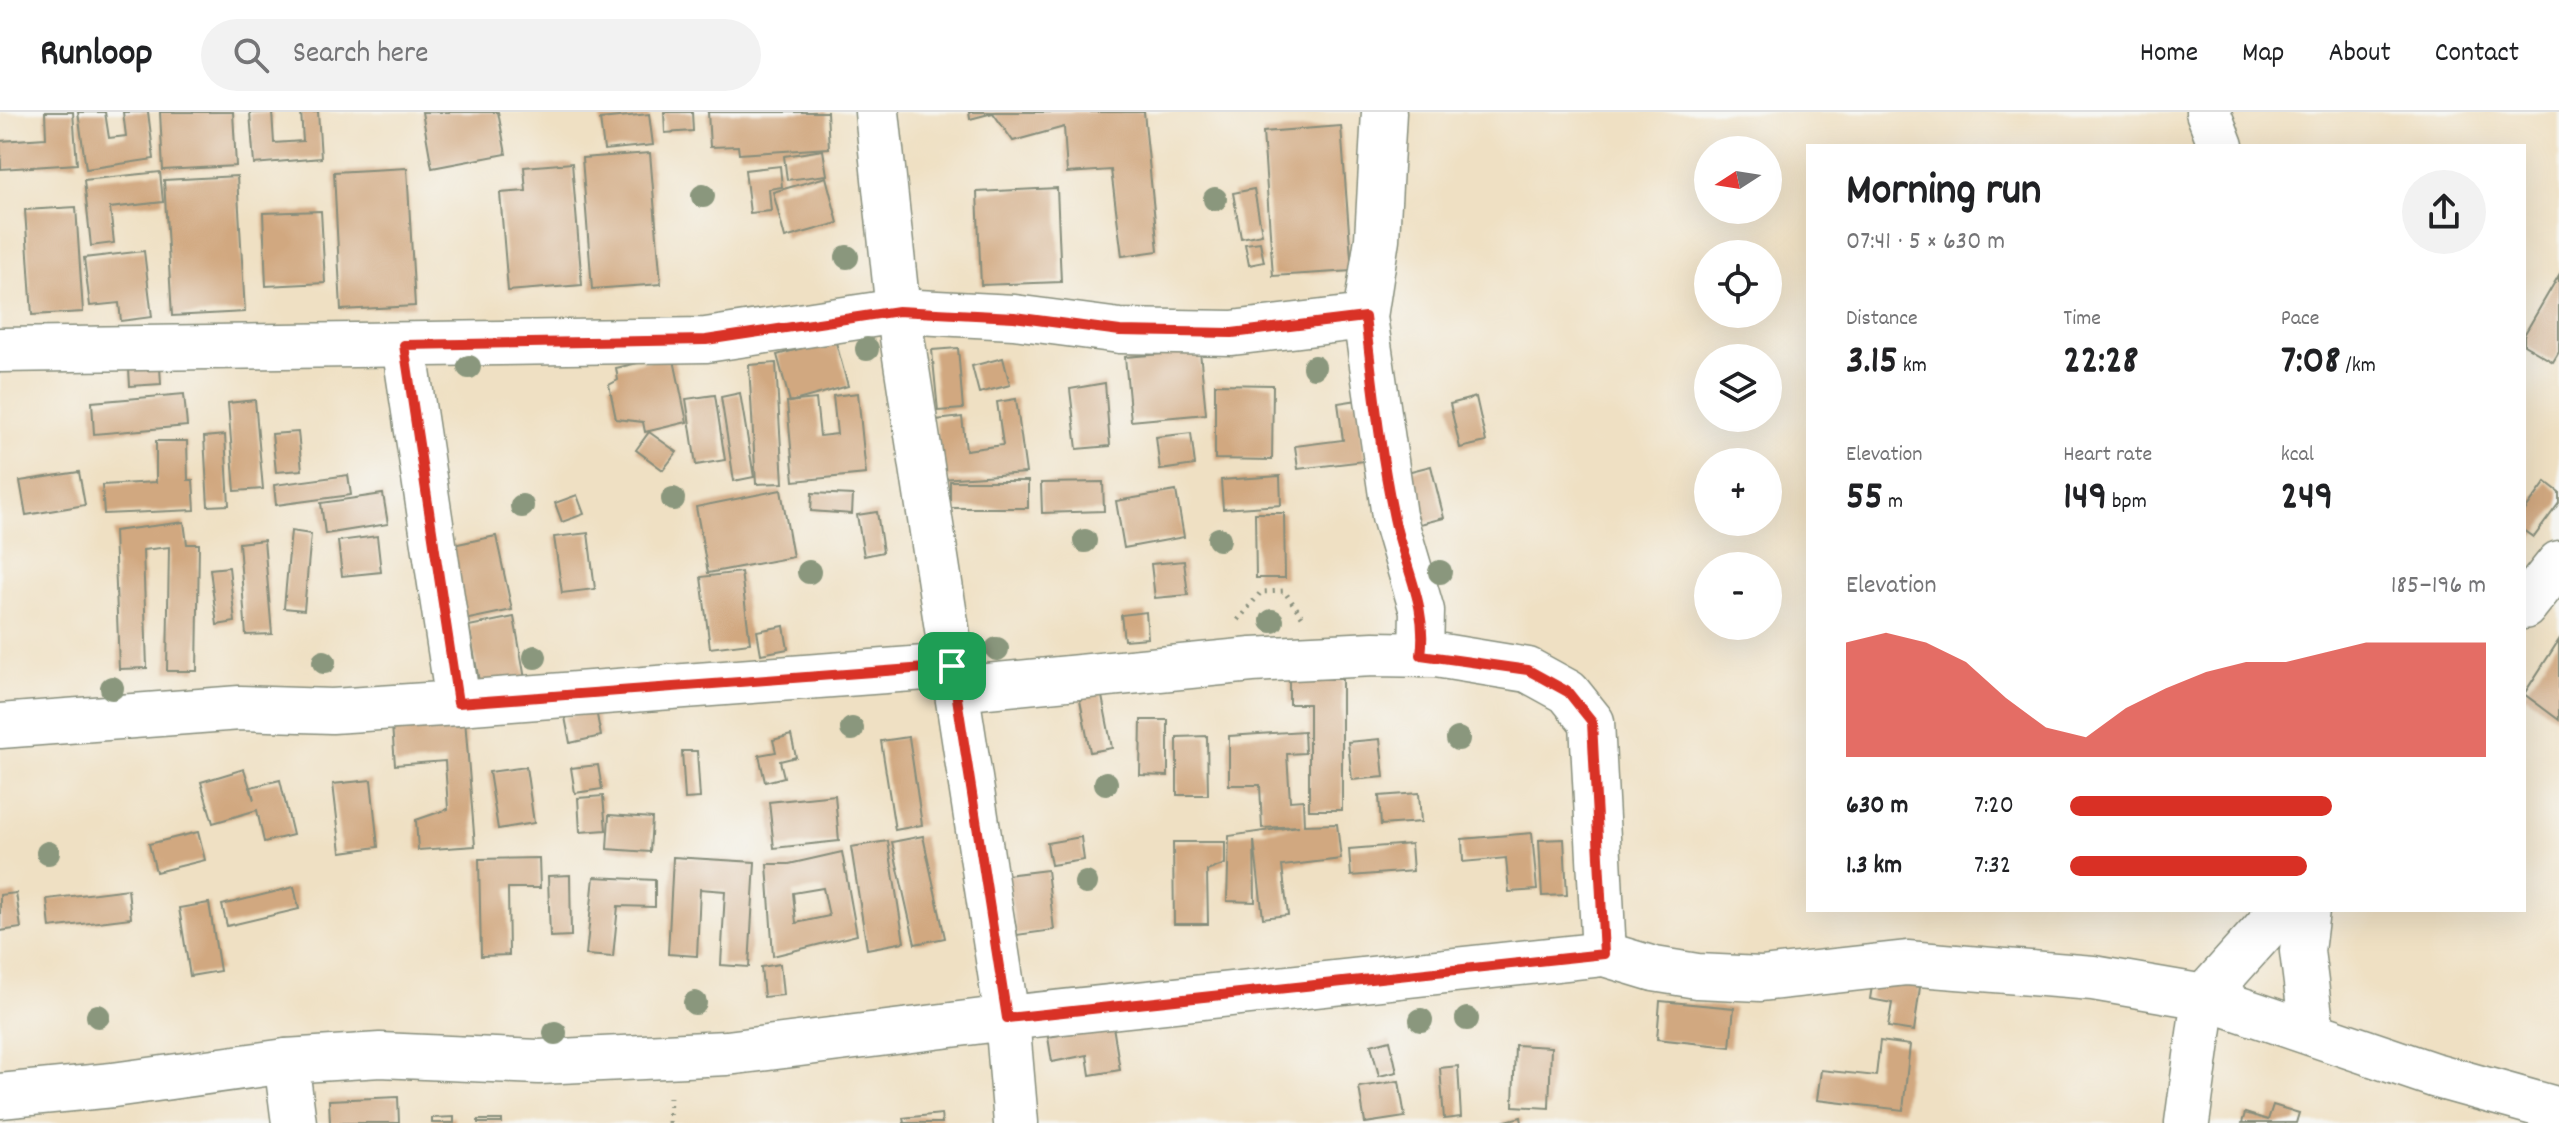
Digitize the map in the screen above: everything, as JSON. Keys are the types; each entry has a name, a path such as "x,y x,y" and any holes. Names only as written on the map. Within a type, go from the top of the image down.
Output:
{"street":[{"path":"877,112 898,311 1007,1018 1016,1123"},
{"path":"1384,112 1377,239 1365,317 1376,414 1394,516 1422,611 1421,655"},
{"path":"2208,112 2220,144"},
{"path":"0,350 706,340 898,311 1014,317 1120,331 1216,333 1365,317"},
{"path":"404,345 458,703"},
{"path":"2526,604 2559,563"},
{"path":"0,726 240,708 332,711 1252,660 1421,655 1528,670 1568,692 1592,722 1604,954"},
{"path":"2187,1123 2204,997 2280,912"},
{"path":"2307,912 2302,951 2312,1031"},
{"path":"0,1096 113,1085 286,1061 437,1055 539,1062 727,1053 1007,1018 1604,954 1654,969 1697,976 1761,979 1907,963 2093,978 2204,997 2312,1031 2434,1075 2559,1110"},
{"path":"286,1061 294,1123"}],"building":[{"path":"45,112 73,112 77,164 1,169 0,141 46,138"},
{"path":"78,112 105,112 109,138 126,136 123,112 148,112 154,159 86,169"},
{"path":"160,112 233,112 236,166 163,170"},
{"path":"272,112 274,143 303,141 301,112 318,112 321,158 254,164 250,113"},
{"path":"422,112 498,112 506,154 432,168"},
{"path":"664,112 692,112 693,131 665,133"},
{"path":"708,112 827,112 829,148 739,154 738,146 710,147"},
{"path":"969,112 1144,112 1158,251 1122,256 1111,170 1067,173 1064,127 1013,141 993,113 970,119"},
{"path":"649,114 653,145 604,150 600,119"},
{"path":"1341,126 1352,271 1273,276 1263,132"},
{"path":"823,150 827,175 787,180 784,156"},
{"path":"650,153 661,284 592,289 582,158"},
{"path":"572,163 582,285 508,291 500,193 526,191 524,167"},
{"path":"780,166 782,187 769,189 771,211 750,213 745,170"},
{"path":"407,168 415,306 341,310 334,172"},
{"path":"160,172 163,202 110,208 114,243 91,246 84,180"},
{"path":"237,176 245,312 172,316 164,180"},
{"path":"826,177 838,223 785,238 773,192"},
{"path":"1057,188 1061,282 981,285 977,192"},
{"path":"1254,189 1262,234 1241,238 1233,193"},
{"path":"76,207 83,312 32,315 25,210"},
{"path":"321,211 325,283 266,286 263,213"},
{"path":"1260,242 1264,262 1249,265 1245,244"},
{"path":"144,251 152,317 121,321 119,303 90,306 84,258"},
{"path":"2559,275 2559,352 2553,362 2526,346 2526,332"},
{"path":"835,339 848,386 790,402 777,355"},
{"path":"958,348 963,409 938,411 932,350"},
{"path":"1200,351 1206,414 1131,421 1125,357"},
{"path":"673,355 687,422 645,432 643,422 616,419 609,385 618,380 616,368"},
{"path":"1003,358 1010,385 979,393 972,366"},
{"path":"776,363 783,483 756,484 749,365"},
{"path":"160,367 161,384 130,386 129,369"},
{"path":"1105,383 1110,446 1077,449 1070,389"},
{"path":"1215,384 1273,385 1272,460 1215,459"},
{"path":"740,393 754,477 734,481 721,397"},
{"path":"858,393 866,474 794,481 787,402 816,399 820,436 837,434 833,396"},
{"path":"184,394 187,426 94,434 92,402"},
{"path":"715,395 725,460 696,465 686,399"},
{"path":"1476,397 1486,442 1460,448 1450,404"},
{"path":"1016,399 1026,473 941,479 936,420 962,417 966,450 1003,445 997,402"},
{"path":"255,400 263,489 235,491 228,403"},
{"path":"1358,400 1365,461 1298,469 1295,446 1343,440 1338,403"},
{"path":"298,432 302,470 276,472 272,434"},
{"path":"649,432 677,452 663,470 636,450"},
{"path":"1191,433 1195,465 1160,470 1156,437"},
{"path":"225,435 229,505 208,506 204,437"},
{"path":"156,441 187,441 188,480 193,480 195,510 104,514 102,485 156,482"},
{"path":"1431,466 1444,518 1416,525 1403,473"},
{"path":"79,472 85,505 26,515 20,481"},
{"path":"348,475 351,495 276,505 274,485"},
{"path":"1280,476 1281,505 1223,509 1221,480"},
{"path":"950,481 1028,481 1028,508 950,508"},
{"path":"1103,482 1104,511 1042,513 1041,483"},
{"path":"2546,482 2559,492 2559,503 2534,537 2526,531 2526,509"},
{"path":"781,490 793,557 708,573 696,507"},
{"path":"1176,491 1184,537 1124,548 1116,501"},
{"path":"812,493 853,495 852,514 811,511"},
{"path":"383,494 388,524 325,534 321,503"},
{"path":"577,495 584,514 562,522 555,503"},
{"path":"877,512 883,552 864,556 857,515"},
{"path":"1255,513 1284,513 1285,578 1256,578"},
{"path":"184,522 187,544 199,544 197,671 167,671 169,547 143,550 147,668 119,669 114,531"},
{"path":"291,531 311,534 304,610 284,608"},
{"path":"588,533 595,589 562,593 554,537"},
{"path":"377,536 381,572 342,576 338,541"},
{"path":"496,536 512,610 450,623 434,549"},
{"path":"264,540 272,634 246,635 239,543"},
{"path":"1184,561 1188,595 1155,598 1151,564"},
{"path":"229,567 235,622 217,625 210,569"},
{"path":"741,572 750,643 710,648 701,577"},
{"path":"1146,612 1148,638 1124,640 1121,615"},
{"path":"514,617 525,679 480,687 469,626"},
{"path":"784,626 788,649 761,654 757,631"},
{"path":"2559,640 2559,720 2526,695"},
{"path":"1289,678 1342,679 1342,810 1309,810 1309,704 1289,704"},
{"path":"1101,691 1112,748 1090,752 1079,695"},
{"path":"596,710 601,736 570,743 565,717"},
{"path":"465,719 475,846 418,850 416,820 448,809 445,761 395,765 392,725"},
{"path":"1141,720 1168,720 1168,776 1140,775"},
{"path":"1304,731 1305,753 1287,754 1290,801 1303,800 1304,825 1337,824 1341,859 1282,866 1288,915 1263,918 1254,840 1255,902 1227,901 1229,836 1299,826 1262,828 1260,785 1229,785 1229,736"},
{"path":"791,735 796,757 780,761 784,777 765,782 759,755 776,752 773,740"},
{"path":"1207,736 1208,795 1177,795 1177,737"},
{"path":"909,737 922,825 895,830 881,741"},
{"path":"1380,739 1384,777 1352,780 1348,742"},
{"path":"682,751 697,751 700,798 685,799"},
{"path":"598,765 602,789 575,793 571,768"},
{"path":"526,767 534,823 498,829 489,772"},
{"path":"244,769 254,800 251,787 280,780 293,835 264,842 257,810 213,823 201,782"},
{"path":"371,780 378,847 341,852 333,784"},
{"path":"1419,793 1421,822 1381,825 1379,796"},
{"path":"835,795 839,841 774,848 769,802"},
{"path":"603,796 606,830 580,832 578,798"},
{"path":"609,815 652,818 650,852 607,849"},
{"path":"198,832 205,860 156,872 149,844"},
{"path":"1532,833 1537,890 1509,892 1506,858 1463,862 1462,839"},
{"path":"923,836 945,938 915,944 892,842"},
{"path":"1081,837 1084,860 1051,865 1047,843"},
{"path":"1564,839 1567,895 1542,896 1539,840"},
{"path":"888,841 904,942 867,949 851,847"},
{"path":"1173,842 1225,842 1225,864 1207,871 1208,924 1174,924"},
{"path":"1411,844 1413,871 1351,876 1349,849"},
{"path":"842,852 857,935 773,956 767,864 789,864","holes":["823,888 829,916 796,923 793,893"]},
{"path":"673,857 755,862 749,967 721,965 725,891 700,889 697,956 668,954"},
{"path":"539,858 540,888 508,888 509,955 481,956 479,859"},
{"path":"1047,870 1054,930 1017,935 1006,875"},
{"path":"570,875 571,936 550,937 548,876"},
{"path":"594,877 655,880 655,907 618,906 613,957 586,955"},
{"path":"294,887 299,909 227,926 222,905"},
{"path":"128,889 131,918 50,928 47,899"},
{"path":"16,893 21,928 0,931 0,895"},
{"path":"209,903 220,971 190,976 179,908"},
{"path":"780,964 783,995 764,997 761,967"},
{"path":"1873,980 1920,987 1914,1031 1888,1027 1892,1003 1870,999"},
{"path":"1660,1001 1734,1008 1730,1047 1657,1039"},
{"path":"1113,1026 1120,1070 1090,1075 1087,1055 1052,1062 1048,1037"},
{"path":"1390,1040 1397,1072 1379,1076 1371,1045"},
{"path":"1880,1041 1910,1045 1903,1110 1817,1100 1821,1070 1876,1076"},
{"path":"1515,1045 1551,1047 1549,1108 1513,1106"},
{"path":"1458,1066 1461,1117 1444,1119 1440,1068"},
{"path":"1399,1081 1405,1117 1365,1123 1359,1087"},
{"path":"398,1097 399,1123 330,1123 329,1100"},
{"path":"2273,1105 2299,1113 2296,1123 2242,1123 2245,1113 2268,1120"},
{"path":"941,1114 942,1123 904,1123 903,1118"},
{"path":"454,1117 454,1123 432,1123 432,1118"},
{"path":"1521,1117 1522,1123 1502,1123 1502,1122"},
{"path":"478,1120 502,1120 502,1123 478,1123"}],"route":[{"path":"898,311 953,311 1120,331 1232,333 1365,317 1376,414 1398,537 1415,581 1422,611 1424,631 1421,655 1528,670 1568,692 1592,722 1600,823 1604,954 1007,1018 952,666 458,703 404,345 706,340 898,311"}]}
